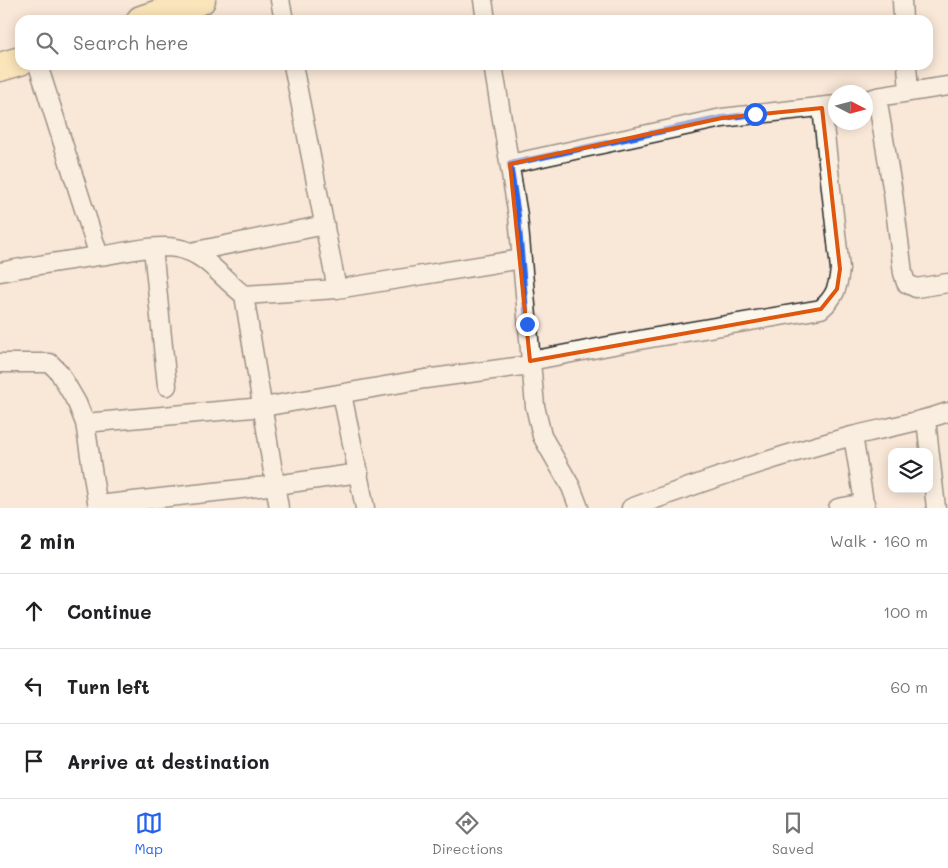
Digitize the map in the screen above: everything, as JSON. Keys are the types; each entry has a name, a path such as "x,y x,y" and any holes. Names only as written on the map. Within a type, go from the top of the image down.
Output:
{"main road":[{"path":"156,15 201,0"},
{"path":"0,67 15,62"}],"street":[{"path":"280,0 283,15"},
{"path":"483,0 485,15"},
{"path":"902,0 903,15"},
{"path":"40,70 99,256"},
{"path":"294,70 337,289"},
{"path":"494,70 518,216 535,406 542,436 579,508"},
{"path":"907,70 909,92"},
{"path":"873,98 948,86"},
{"path":"510,164 722,118 828,106"},
{"path":"873,107 893,192 903,273 906,283 916,288 948,284"},
{"path":"86,423 263,407 530,363 645,339 821,309 831,301 836,289 840,269 831,130"},
{"path":"191,252 325,225"},
{"path":"153,248 167,386"},
{"path":"0,272 39,264 153,248 174,248 191,252 205,261 244,295 279,508"},
{"path":"244,295 337,289 522,259"},
{"path":"0,363 50,363 59,372 86,423 98,506 162,503 359,473"},
{"path":"342,394 365,508"},
{"path":"631,508 726,473 853,436 926,420 948,412"},
{"path":"926,420 936,508"},
{"path":"838,508 865,506 853,436"}],"highlighted area":[{"path":"822,108 840,269 837,289 821,309 530,361 510,164 722,118"}],"route":[{"path":"527,324 518,216 510,164 722,118 755,114"}]}
